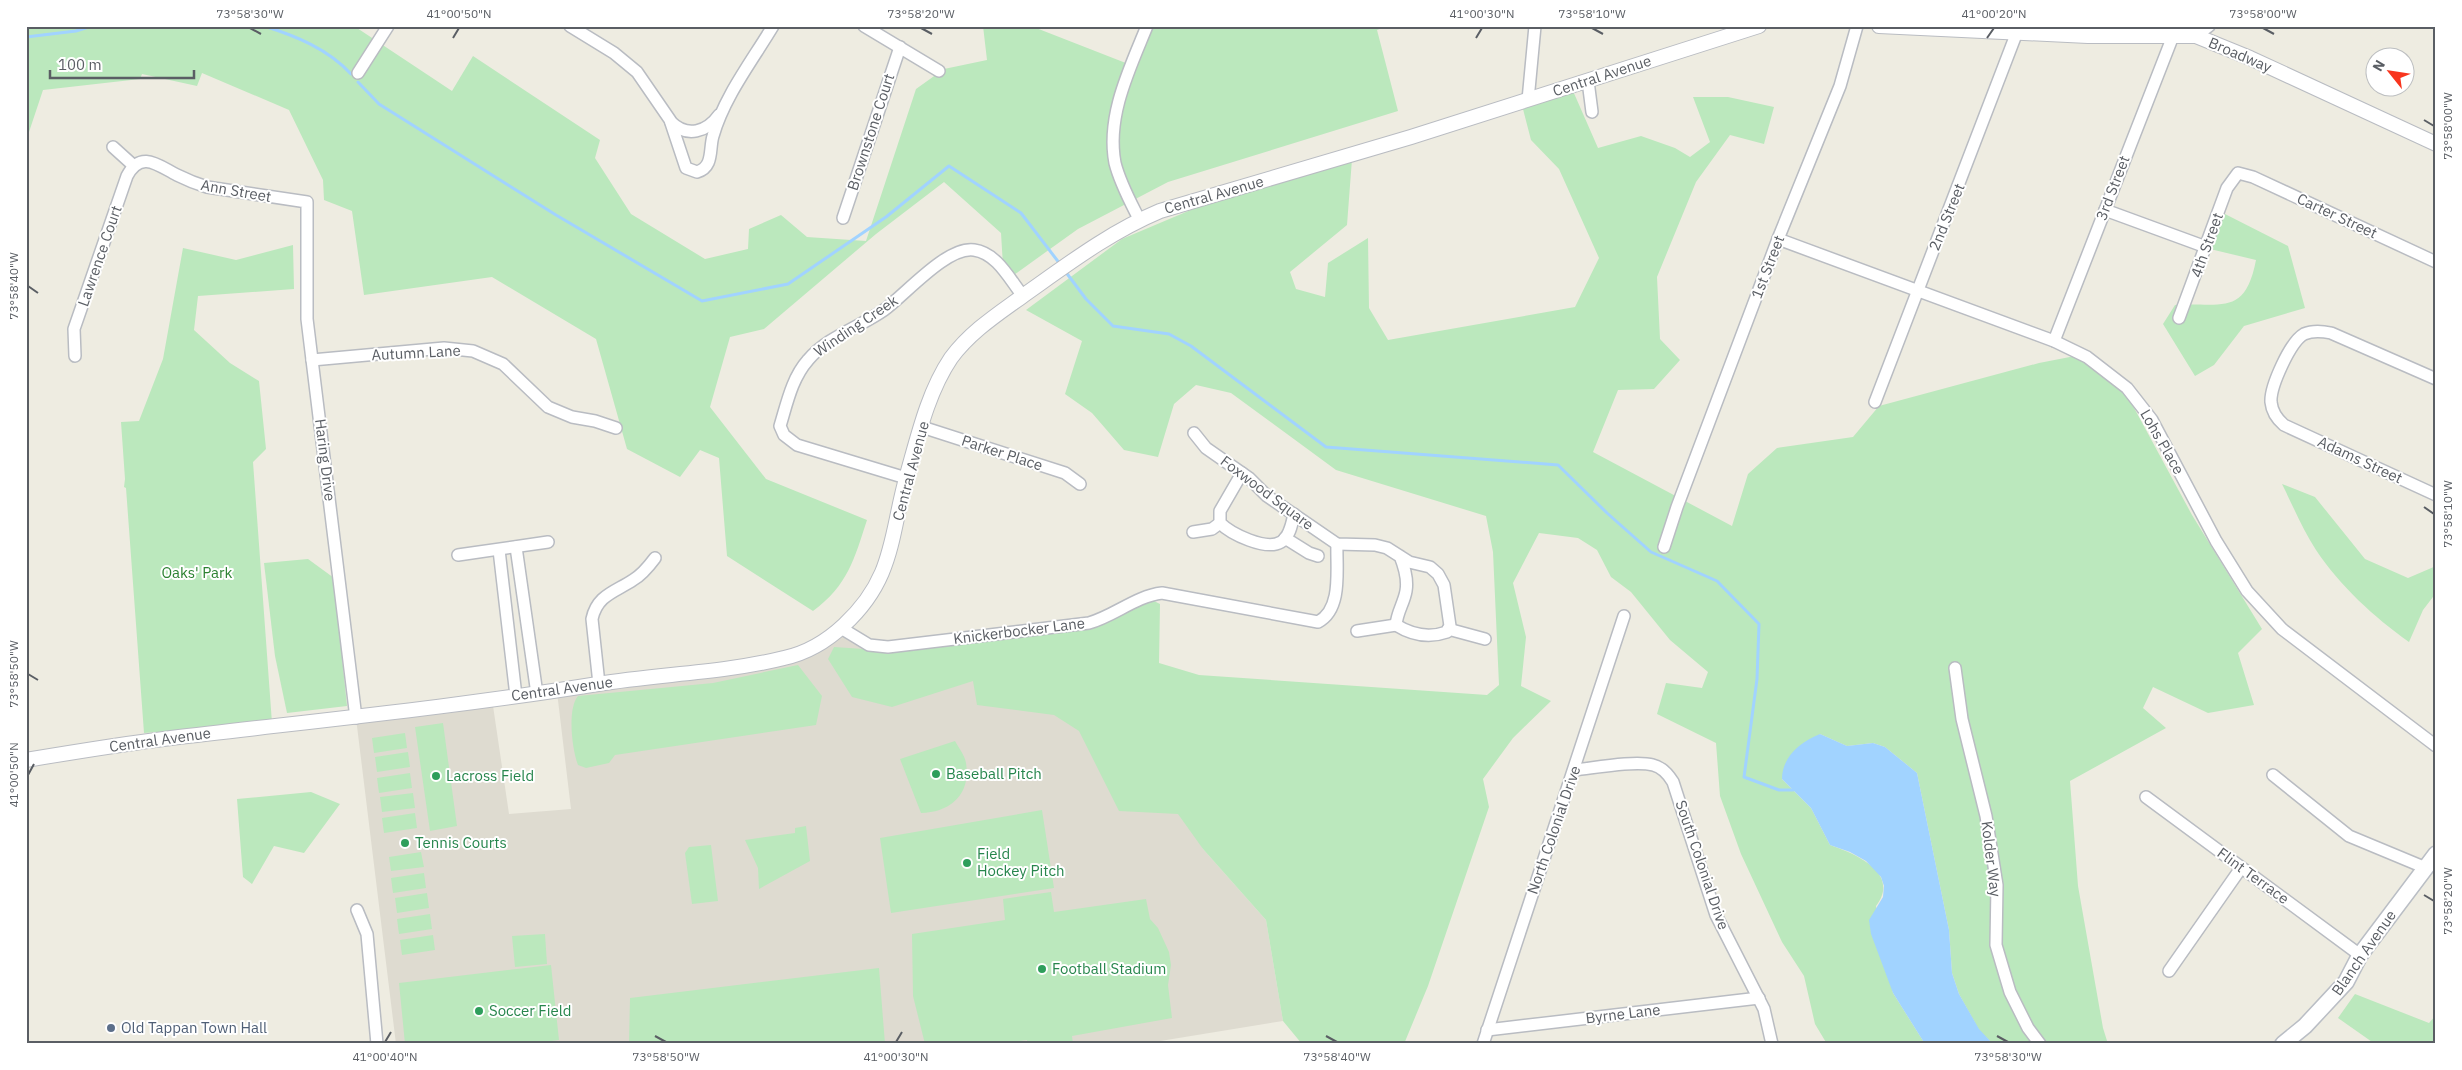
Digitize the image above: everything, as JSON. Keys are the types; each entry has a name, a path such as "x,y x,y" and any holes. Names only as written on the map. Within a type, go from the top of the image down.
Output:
{"main road":[{"name":"Blanch Avenue","path":"2283,1044 2305,1026 2346,982 2360,955 2436,854"}],"street":[{"path":"358,72 388,26"},
{"path":"570,26 626,61 637,72 670,120 678,138 686,168 697,172 706,167 709,162 713,136 724,108"},
{"path":"670,120 686,131 702,130 709,126 724,108 773,26"},
{"path":"865,26 940,72"},
{"path":"1139,219 1118,174 1115,161 1114,126 1128,73 1147,26"},
{"path":"1528,100 1535,26"},
{"name":"Central Avenue","path":"26,760 168,738 356,718 537,694 784,658 803,653 842,628 868,599 886,564 894,538 906,478 930,400 952,358 983,324 1062,266 1139,219 1160,210 1528,100 1759,26"},
{"name":"1st Street","path":"1664,547 1677,507 1778,239 1840,86 1857,26"},
{"name":"Broadway","path":"1879,26 2088,36 2196,36 2264,64 2436,144"},
{"path":"2196,36 2209,26"},
{"name":"2nd Street","path":"1875,402 2017,32"},
{"name":"3rd Street","path":"2054,341 2173,36"},
{"name":"Brownstone Court","path":"843,218 900,47"},
{"path":"1588,80 1592,112"},
{"path":"113,147 137,164"},
{"name":"Ann Street","path":"137,164 156,162 183,178 207,188 306,202"},
{"name":"Lawrence Court","path":"75,356 74,329 127,176 137,164"},
{"name":"4th Street","path":"2179,318 2227,188 2231,179 2238,173"},
{"name":"Carter Street","path":"2238,173 2253,177 2436,262"},
{"name":"Haring Drive","path":"306,202 307,319 326,459 356,718"},
{"path":"2105,210 2206,247"},
{"name":"Lohs Place","path":"1778,239 2054,341 2087,357 2127,388 2152,420 2216,541 2247,591 2282,629 2436,746"},
{"name":"Winding Creek","path":"906,478 792,442 784,435 780,426 796,376 815,352 884,310 944,260 959,252 974,250 992,257 1023,296"},
{"name":"Adams Street","path":"2436,380 2331,332 2313,331 2296,340 2291,347 2271,397 2274,413 2284,425 2436,495"},
{"name":"Autumn Lane","path":"312,360 444,348 473,351 503,364 538,399 553,410 616,428"},
{"name":"Parker Place","path":"922,427 1065,473 1080,484"},
{"name":"Foxwood Square","path":"1194,433 1206,448 1242,473 1266,496 1337,544"},
{"path":"1242,473 1220,511 1220,523 1230,532 1258,542 1274,544 1282,542 1292,523 1294,514"},
{"path":"1193,532 1212,529 1220,523"},
{"path":"1284,538 1309,553 1318,556"},
{"path":"458,555 548,542"},
{"path":"1337,544 1376,545 1387,548 1409,562 1430,567 1438,574 1444,585 1447,632 1436,636 1406,632 1396,625 1358,631"},
{"name":"Knickerbocker Lane","path":"842,628 869,645 888,647 1089,623 1101,620 1151,594 1162,593 1318,622 1328,617 1332,607 1337,544"},
{"path":"516,547 537,694"},
{"path":"499,550 516,696"},
{"path":"1396,625 1397,613 1406,591 1400,556"},
{"path":"599,684 592,619 594,608 609,592 635,580 655,558"},
{"path":"506,612 525,609"},
{"name":"North Colonial Drive","path":"1483,1044 1575,770 1624,616"},
{"path":"1448,629 1485,639"},
{"path":"512,666 533,664"},
{"name":"Kolder Way","path":"1955,668 1962,719 1986,816 1997,885 1996,945 2010,992 2028,1028 2040,1044"},
{"name":"South Colonial Drive","path":"1575,770 1644,764 1661,768 1668,774 1673,782 1716,915 1759,998 1769,1024 1772,1044"},
{"path":"2273,775 2349,836 2426,868"},
{"name":"Flint Terrace","path":"2146,797 2360,955"},
{"path":"2169,971 2241,868"},
{"path":"357,910 367,934 377,1044"},
{"name":"Byrne Lane","path":"1487,1030 1759,998"}],"shaded area":[{"path":"1089,623 1203,849 1266,920 1283,1021 1142,1044 396,1044 356,718 492,699 509,814 571,809 557,692 765,662 837,632 869,645"}],"green space":[{"path":"26,26 354,26 452,91 473,56 600,140 595,158 631,214 705,259 748,249 749,229 781,215 807,237 866,241 916,89 944,69 987,60 983,26 1031,26 1136,67 1150,26 1388,26 1377,30 1398,111 1168,182 1078,229 1004,282 1001,233 944,182 876,234 764,329 730,337 710,407 766,479 867,520 848,571 834,591 813,611 727,556 719,458 700,450 680,477 627,449 596,339 492,277 364,295 352,211 324,200 323,180 289,110 202,73 197,86 142,74 140,79 43,90 26,141"},
{"path":"1573,91 1598,148 1641,136 1675,148 1690,157 1710,142 1693,97 1728,97 1774,107 1764,144 1730,135 1696,182 1657,277 1660,339 1680,360 1654,389 1618,390 1593,452 1732,526 1748,474 1777,448 1853,437 1879,406 2039,363 2075,356 2126,393 2192,515 2262,629 2238,653 2254,705 2208,713 2153,687 2143,708 2166,728 2070,781 2078,886 2103,1028 2108,1044 1993,1044 1979,1030 1959,994 1952,973 1949,930 1917,773 1885,747 1873,743 1847,746 1820,734 1782,779 1811,808 1830,845 1863,860 1872,866 1879,875 1883,884 1882,894 1876,906 1893,993 1925,1044 1827,1044 1815,1024 1804,976 1782,942 1741,854 1720,796 1716,743 1657,714 1666,683 1702,688 1708,672 1670,640 1631,592 1611,577 1597,550 1578,538 1539,533 1513,583 1526,637 1521,686 1551,701 1513,738 1483,779 1489,807 1428,986 1404,1044 1302,1044 1283,1021 1266,920 1203,849 1178,814 1119,811 1079,731 1054,715 977,705 973,681 892,707 852,697 828,659 834,647 864,649 1086,628 1150,599 1160,604 1159,663 1199,675 1487,695 1499,685 1493,552 1486,516 1336,470 1231,393 1196,385 1174,404 1158,457 1124,450 1092,413 1065,394 1082,341 1026,310 1122,239 1193,209 1352,159 1347,225 1290,272 1296,289 1325,297 1328,263 1368,238 1369,308 1388,340 1575,307 1599,258 1559,169 1531,140 1523,109"},
{"path":"2223,213 2288,246 2305,308 2244,326 2214,365 2195,376 2163,324 2175,305 2229,303 2238,298 2245,291 2256,260 2210,249"},
{"name":"Oaks' Park","path":"293,245 294,289 198,296 194,330 230,363 259,381 266,449 253,462 272,723 144,733 126,488 124,487 121,422 139,421 163,359 183,248 236,260"},
{"path":"2282,484 2315,497 2365,559 2408,578 2436,566 2436,593 2423,610 2409,642 2358,600 2325,563 2307,534"},
{"path":"308,559 334,578 347,706 287,713 275,656 264,563"},
{"path":"798,665 822,696 816,725 615,755 609,763 586,768 578,765 572,740 572,720 578,696 713,683"},
{"name":"Lacross Field","path":"443,723 457,826 430,831 415,727"},
{"path":"405,733 407,748 374,753 372,738"},
{"name":"Baseball Pitch","path":"955,741 966,763 967,774 962,792 950,805 932,812 921,813 900,759"},
{"path":"408,752 410,767 377,772 375,757"},
{"path":"410,773 412,788 379,793 377,778"},
{"path":"311,792 340,804 304,853 274,846 252,884 243,877 237,799"},
{"path":"413,793 415,808 382,812 380,797"},
{"name":"Field Hockey Pitch","path":"1042,810 1054,888 891,913 880,838"},
{"path":"415,813 417,828 384,833 382,818"},
{"path":"806,826 810,861 759,889 758,868 745,840 795,833 795,828"},
{"path":"711,845 718,901 692,904 685,853 689,847"},
{"path":"421,852 424,867 391,871 389,857"},
{"path":"424,873 426,888 393,893 391,878"},
{"name":"Football Stadium","path":"1051,892 1054,912 1146,899 1150,919 1158,928 1169,952 1171,965 1168,985 1172,1018 1072,1036 1073,1044 1027,1044 1027,1040 998,1044 925,1044 913,996 912,934 1005,920 1003,899"},
{"path":"427,893 429,908 397,913 395,898"},
{"path":"430,914 432,929 399,934 397,919"},
{"path":"545,934 547,964 515,967 512,936"},
{"path":"433,935 435,950 402,955 400,940"},
{"name":"Soccer Field","path":"551,965 559,1040 527,1044 405,1044 399,983"},
{"path":"879,968 885,1044 629,1044 630,998"},
{"path":"2355,994 2429,1023 2436,1015 2436,1044 2375,1044 2338,1018"}],"water":[{"path":"1820,734 1847,746 1873,743 1885,747 1917,773 1949,930 1952,973 1959,994 1979,1029 1993,1044 1925,1044 1893,993 1871,934 1869,920 1883,897 1884,886 1881,877 1866,861 1850,852 1830,845 1811,808 1782,779 1785,764 1794,751 1806,741"}],"waterway":[{"path":"26,37 76,31 92,26"},
{"path":"264,26 288,34 322,50 351,74"},
{"path":"358,82 379,104 556,215 702,301 788,284 886,217 949,166 1021,213 1060,264"},
{"path":"1065,271 1086,299 1113,326 1169,334 1191,346 1326,447 1558,465 1607,513 1651,552 1717,581 1759,624 1757,679 1744,777 1779,790 1793,790"}],"place":[{"name":"Baseball Pitch","path":"936,774"},
{"name":"Lacross Field","path":"436,776"},
{"name":"Tennis Courts","path":"405,843"},
{"name":"Field Hockey Pitch","path":"967,863"},
{"name":"Football Stadium","path":"1042,969"},
{"name":"Soccer Field","path":"479,1011"},
{"name":"Old Tappan Town Hall","path":"111,1028"}]}
